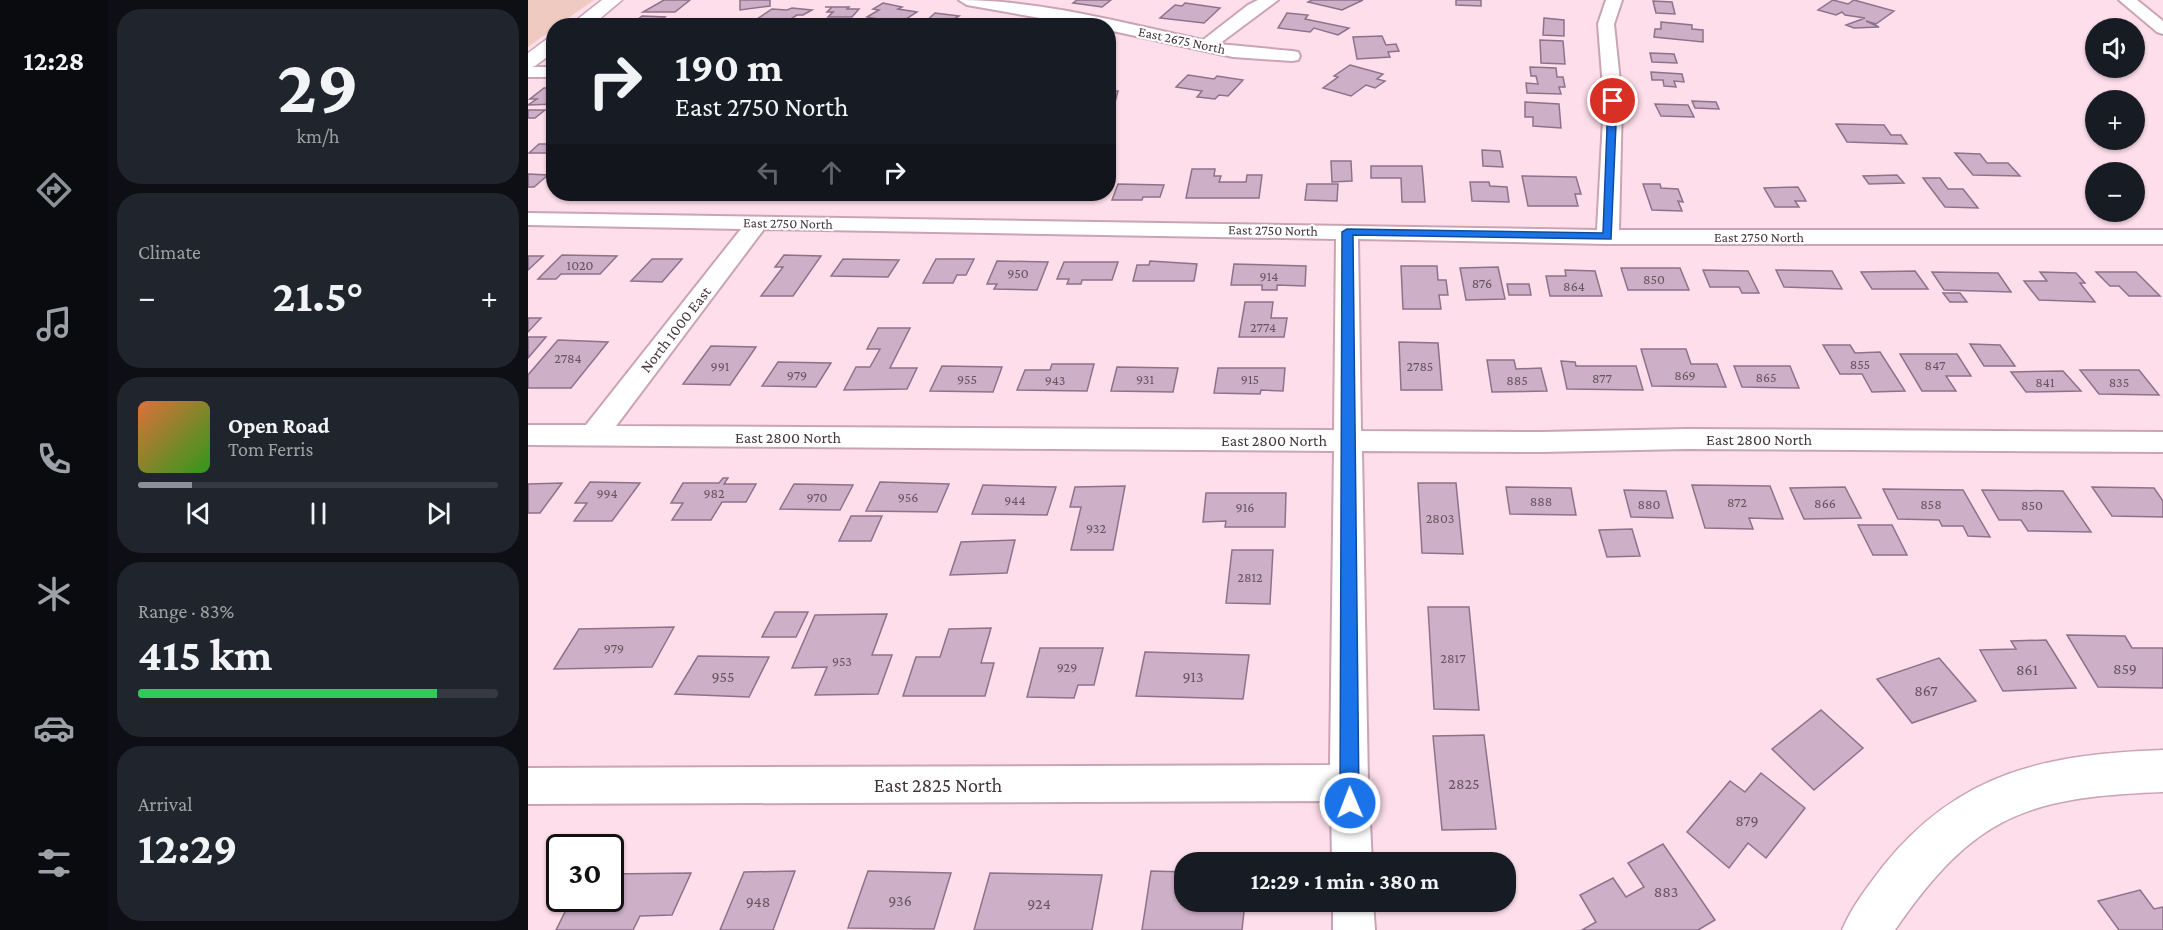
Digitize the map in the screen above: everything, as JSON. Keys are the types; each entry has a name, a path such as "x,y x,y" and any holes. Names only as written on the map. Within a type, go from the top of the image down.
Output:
{"street":[{"path":"589,18 613,0"},
{"name":"East 2675 North","path":"967,0 1025,4 1087,18"},
{"path":"1207,45 1254,8 1269,0"},
{"path":"1608,237 1613,101 1606,24 1614,0"},
{"path":"2127,0 2163,28"},
{"path":"1004,18 1025,4"},
{"name":"East 2675 North","path":"1116,24 1233,52 1292,56"},
{"path":"528,62 546,49"},
{"path":"528,72 546,72"},
{"name":"East 2750 North","path":"528,219 1608,237 2163,237"},
{"name":"North 1000 East","path":"593,436 758,222"},
{"path":"1347,232 1349,783 1352,852"},
{"name":"East 2800 North","path":"528,435 1542,442 1698,439 2163,442"},
{"path":"1866,930 1924,854 1961,821 1993,801 2027,788 2068,779 2114,773 2163,771"},
{"name":"East 2825 North","path":"528,786 1349,783"},
{"path":"1353,912 1354,930"}],"shaded area":[{"path":"528,0 594,0 568,18 546,18 546,34 528,47"}],"building":[{"path":"664,0 690,0 675,12 643,12"},
{"path":"740,0 770,0 770,6 740,10"},
{"path":"1077,0 1111,0 1102,7 1073,3"},
{"path":"1312,0 1363,0 1342,10 1308,2"},
{"path":"1456,0 1481,0 1481,6 1456,5"},
{"path":"1833,0 1848,4 1854,0 1894,11 1876,24 1866,21 1879,27 1854,28 1846,25 1865,18 1845,15 1842,12 1836,15 1818,10"},
{"path":"1653,1 1672,2 1675,14 1656,13"},
{"path":"883,3 902,7 898,9 917,12 908,18 867,17 879,10 873,9"},
{"path":"1185,3 1220,8 1204,23 1160,18 1175,5 1182,6"},
{"path":"832,7 859,9 852,17 828,17 833,12 827,12"},
{"path":"792,8 812,10 792,18 758,18 772,9"},
{"path":"935,13 959,16 956,18 930,18"},
{"path":"1287,13 1308,15 1305,19 1349,28 1338,35 1314,28 1310,32 1278,28"},
{"path":"642,16 665,17 664,18 640,18"},
{"path":"1544,18 1564,20 1564,36 1543,35"},
{"path":"1661,22 1692,25 1692,29 1703,30 1703,42 1654,37 1655,29 1661,29"},
{"path":"1382,36 1386,45 1396,44 1399,51 1388,52 1390,57 1357,59 1353,37"},
{"path":"1540,40 1563,41 1565,64 1541,63"},
{"path":"1650,53 1674,54 1677,63 1652,62"},
{"path":"1350,65 1383,74 1377,79 1385,81 1375,88 1366,85 1351,96 1323,88 1338,77 1334,76"},
{"path":"1530,67 1556,68 1557,77 1563,77 1565,87 1559,87 1561,94 1527,93 1526,83 1538,84 1536,76 1531,76"},
{"path":"1651,72 1682,74 1684,82 1674,81 1676,87 1664,86 1663,80 1652,80"},
{"path":"1188,75 1243,80 1228,96 1219,95 1215,99 1197,97 1202,91 1176,87"},
{"path":"546,88 546,104 528,105 537,99 530,99"},
{"path":"1692,101 1716,102 1719,109 1695,108"},
{"path":"1525,102 1559,104 1561,128 1533,126 1533,117 1525,117"},
{"path":"1655,104 1688,105 1694,117 1661,116"},
{"path":"528,110 545,110 535,118 528,118"},
{"path":"1836,124 1884,125 1891,135 1901,135 1907,144 1847,142"},
{"path":"539,144 546,144 546,153 529,153"},
{"path":"1482,150 1500,151 1503,167 1483,166"},
{"path":"1955,153 1980,154 1987,163 2008,163 2020,176 1973,175"},
{"path":"1331,161 1351,161 1352,181 1332,182"},
{"path":"1371,166 1422,166 1425,202 1402,202 1401,178 1371,178"},
{"path":"1192,169 1215,169 1214,176 1221,176 1219,182 1246,182 1247,175 1262,175 1259,198 1186,198"},
{"path":"528,174 546,175 534,187 528,187"},
{"path":"1897,175 1904,183 1869,184 1863,176"},
{"path":"1522,176 1576,177 1581,194 1575,194 1578,206 1528,206"},
{"path":"1923,178 1940,178 1948,189 1963,189 1978,208 1945,207"},
{"path":"1470,182 1489,182 1490,186 1507,187 1509,202 1472,201"},
{"path":"1118,184 1164,185 1160,197 1143,197 1142,200 1116,200"},
{"path":"1307,184 1338,184 1337,201 1305,200"},
{"path":"1643,184 1660,184 1661,188 1678,189 1683,202 1678,201 1682,211 1652,210"},
{"path":"1798,187 1806,201 1795,201 1799,207 1775,207 1764,188"},
{"path":"562,255 617,256 600,274 561,274 556,279 538,279"},
{"path":"784,255 821,256 793,296 761,296 783,267 775,267"},
{"path":"528,256 543,256 528,270"},
{"path":"652,259 682,259 662,282 631,281"},
{"path":"843,259 899,260 888,277 831,276"},
{"path":"936,259 974,259 966,275 957,275 953,283 923,283"},
{"path":"997,261 1048,262 1037,290 994,289 997,284 987,284"},
{"path":"1150,261 1197,264 1194,281 1133,281 1137,265 1149,265"},
{"path":"1064,262 1118,262 1112,280 1082,280 1081,284 1067,284 1069,279 1057,279"},
{"path":"1234,264 1306,266 1305,286 1277,285 1277,290 1262,290 1262,285 1231,285"},
{"path":"1401,266 1437,266 1438,280 1446,280 1448,295 1439,295 1441,309 1403,309"},
{"path":"1498,267 1505,299 1466,300 1460,268"},
{"path":"1621,268 1680,268 1689,290 1628,290"},
{"path":"1565,270 1595,271 1602,296 1550,296 1546,276 1566,276"},
{"path":"1703,270 1748,271 1759,293 1742,293 1739,287 1710,287"},
{"path":"1776,270 1832,271 1842,289 1784,287"},
{"path":"1915,271 1928,289 1872,289 1861,272"},
{"path":"1932,272 1998,273 2011,292 1944,290"},
{"path":"2040,272 2076,273 2085,283 2080,283 2095,302 2039,300 2024,281 2047,281"},
{"path":"2096,272 2136,272 2160,296 2129,296 2119,286 2110,286"},
{"path":"1507,284 1529,284 1531,295 1509,295"},
{"path":"1943,293 1960,293 1967,302 1950,302"},
{"path":"1245,302 1273,302 1271,318 1287,318 1284,337 1239,337"},
{"path":"528,318 541,318 528,332"},
{"path":"878,328 910,328 890,368 917,368 907,389 844,390 856,367 870,367 880,349 867,349"},
{"path":"528,337 546,337 528,358"},
{"path":"558,340 608,342 571,388 528,388 528,375"},
{"path":"1399,342 1438,343 1442,390 1401,390"},
{"path":"1970,344 2000,345 2015,366 1984,366"},
{"path":"1823,345 1850,345 1855,353 1880,352 1905,391 1872,392 1862,374 1840,374"},
{"path":"711,346 756,347 730,385 683,384"},
{"path":"1641,349 1686,349 1691,364 1717,364 1726,387 1652,386"},
{"path":"1900,354 1957,354 1971,376 1946,376 1956,391 1922,391"},
{"path":"1487,360 1514,360 1516,369 1541,368 1547,391 1492,392"},
{"path":"1561,361 1575,362 1576,366 1636,366 1643,390 1567,389"},
{"path":"778,362 831,363 816,387 762,386"},
{"path":"1052,364 1094,364 1087,391 1017,390 1025,370 1050,370"},
{"path":"942,366 1002,367 993,392 930,391"},
{"path":"1734,366 1790,366 1799,388 1742,387"},
{"path":"1117,367 1178,368 1173,392 1111,391"},
{"path":"1218,368 1285,368 1283,391 1261,390 1260,394 1214,393"},
{"path":"2080,370 2139,370 2159,395 2099,394"},
{"path":"2063,371 2081,391 2026,392 2011,372"},
{"path":"723,478 728,478 724,484 756,484 746,502 722,502 711,520 672,520 683,503 671,503 683,483 719,483"},
{"path":"590,482 640,483 612,521 574,521 587,503 575,503"},
{"path":"880,482 949,484 937,512 866,511"},
{"path":"562,483 540,513 528,513 528,484"},
{"path":"1418,483 1456,483 1463,554 1422,553"},
{"path":"794,484 853,485 840,510 780,509"},
{"path":"983,485 1056,487 1047,515 972,514"},
{"path":"1692,485 1770,486 1783,519 1749,518 1753,529 1705,528"},
{"path":"1125,486 1113,550 1071,550 1081,507 1070,507 1075,487"},
{"path":"1506,487 1571,488 1576,515 1510,514"},
{"path":"1845,487 1861,518 1804,519 1790,488"},
{"path":"2092,487 2154,488 2163,501 2163,517 2112,516"},
{"path":"1883,489 1963,490 1990,537 1968,536 1963,526 1942,526 1939,520 1898,519"},
{"path":"1624,490 1666,491 1673,518 1631,517"},
{"path":"1982,490 2063,491 2091,532 2028,531 2021,520 1999,520"},
{"path":"1206,493 1286,493 1285,527 1225,527 1226,521 1203,522"},
{"path":"851,516 882,516 871,541 839,541"},
{"path":"1858,525 1892,525 1907,555 1873,555"},
{"path":"1632,529 1640,556 1607,557 1599,530"},
{"path":"1015,540 1007,573 950,575 961,542"},
{"path":"1232,550 1273,550 1270,604 1226,603"},
{"path":"1428,607 1469,607 1479,710 1434,709"},
{"path":"775,612 808,612 796,637 762,637"},
{"path":"887,614 872,655 892,655 878,694 815,695 827,667 792,668 815,615"},
{"path":"674,627 652,667 554,669 579,629"},
{"path":"991,628 981,663 994,663 985,696 903,696 916,657 940,657 949,629"},
{"path":"2067,635 2125,636 2132,648 2163,648 2163,688 2098,687"},
{"path":"2046,640 2076,688 2003,691 1980,650 2016,649 2011,641"},
{"path":"1040,648 1103,648 1094,685 1078,685 1074,698 1027,697"},
{"path":"1145,652 1249,655 1243,699 1136,696"},
{"path":"698,656 769,657 749,697 675,694"},
{"path":"1939,658 1976,701 1912,723 1877,679"},
{"path":"1821,710 1863,748 1814,790 1772,749"},
{"path":"1484,735 1496,829 1442,830 1433,736"},
{"path":"1761,773 1805,808 1766,858 1748,843 1729,868 1687,832 1730,781 1745,792"},
{"path":"1663,844 1715,920 1698,930 1582,930 1596,922 1580,895 1613,878 1626,897 1644,887 1628,863"},
{"path":"795,871 773,930 720,930 744,872"},
{"path":"868,871 951,873 934,929 848,928"},
{"path":"1151,871 1174,872 1174,912 1244,912 1242,930 1142,930"},
{"path":"691,873 672,915 640,916 633,930 556,930 565,912 624,912 624,874"},
{"path":"990,873 1102,875 1092,930 974,930"},
{"path":"2140,890 2154,909 2163,907 2163,930 2119,930 2098,901"}],"route":[{"path":"1350,803 1347,232 1608,237 1613,101"}]}
